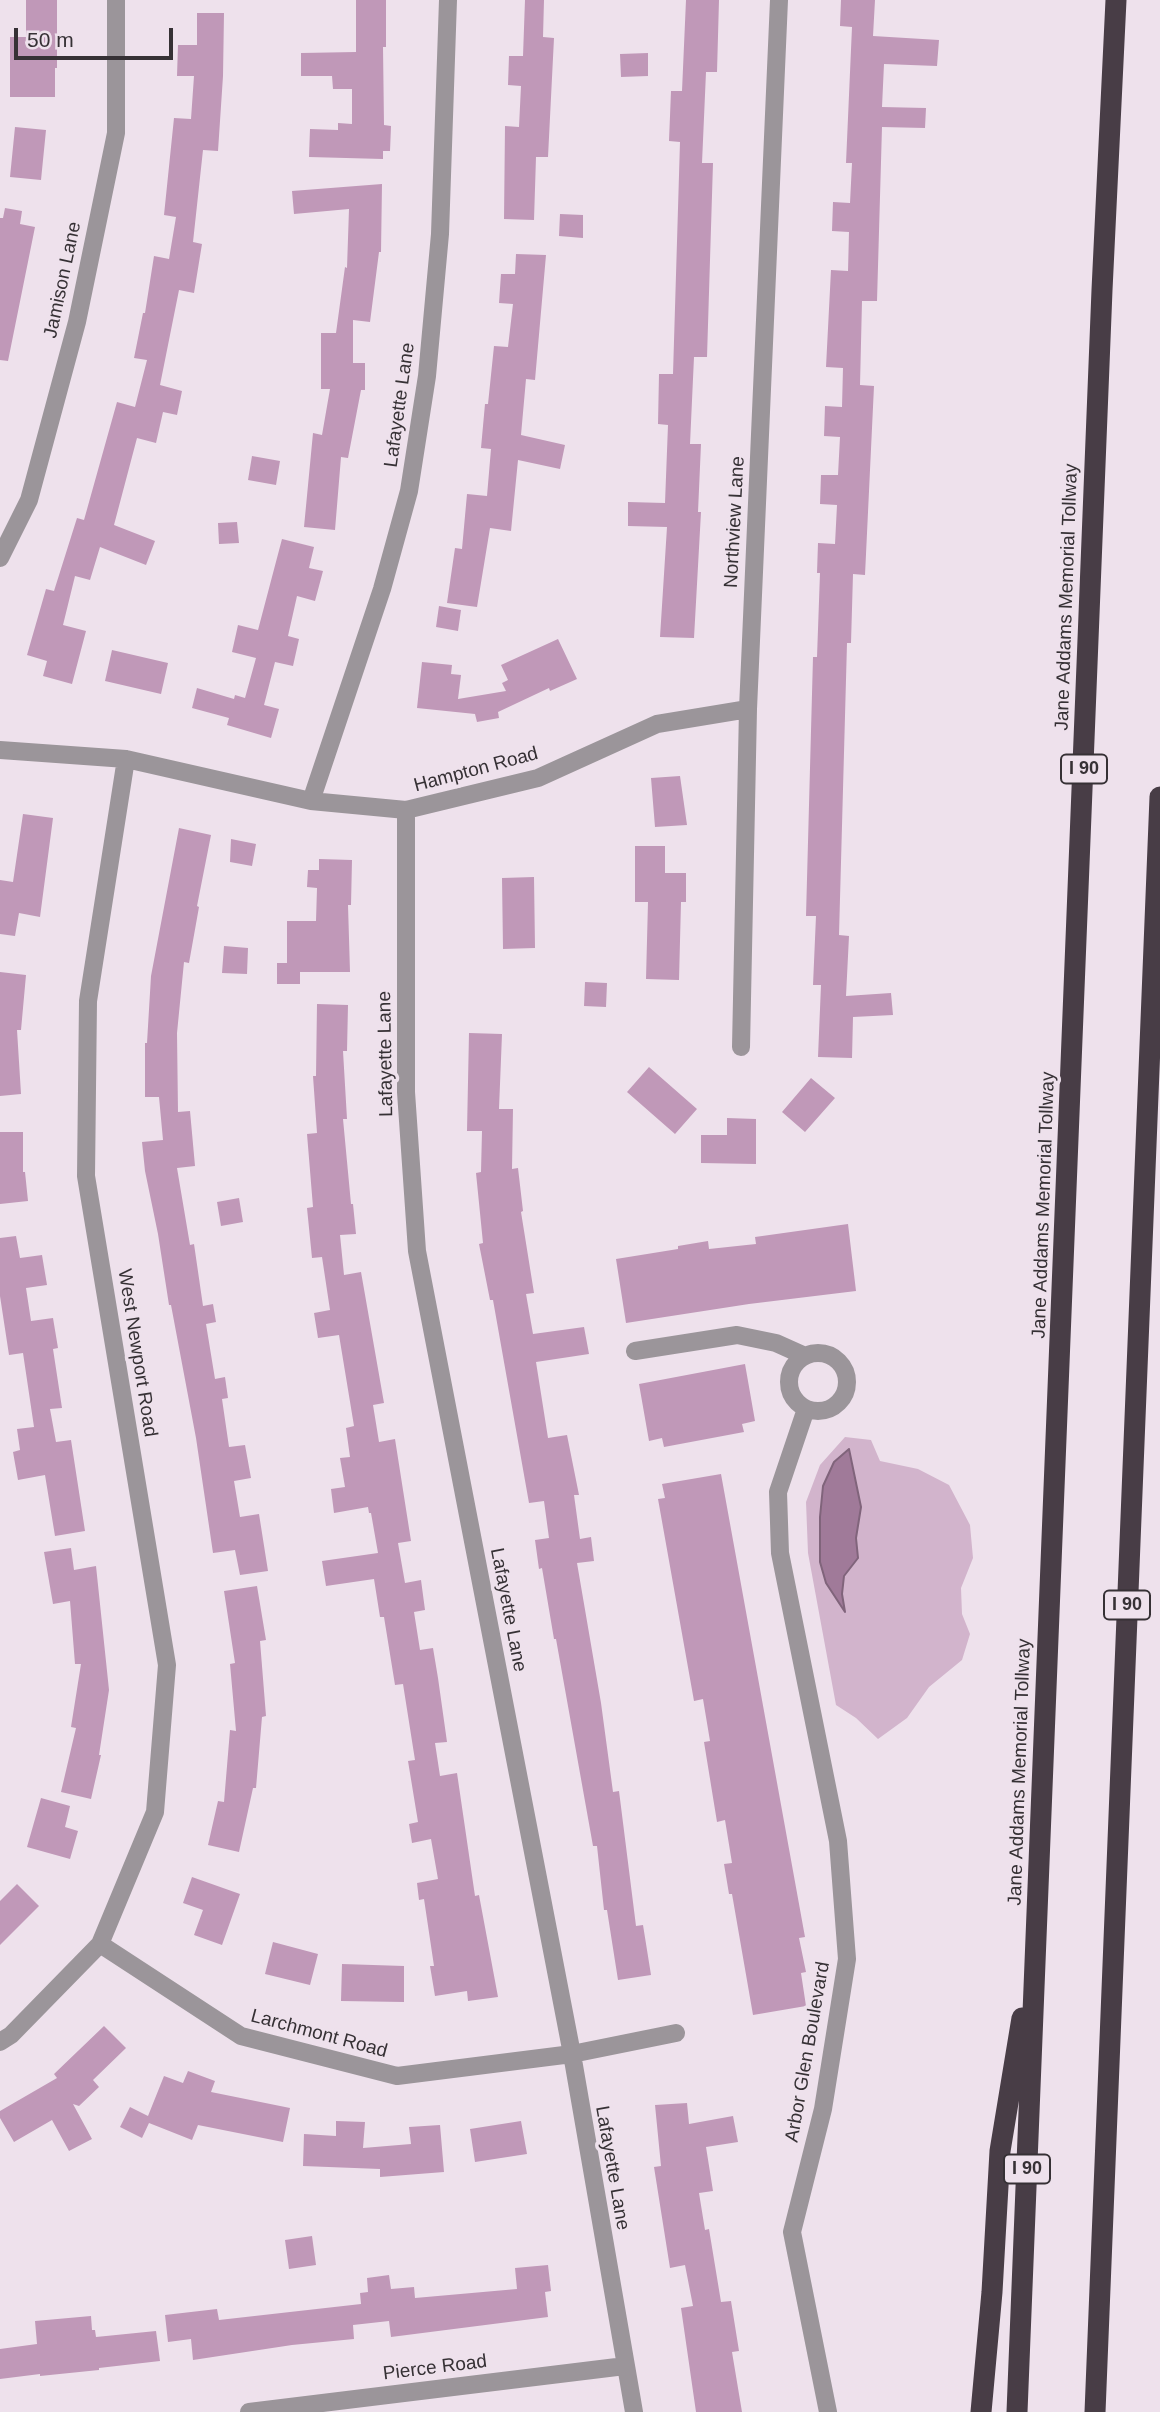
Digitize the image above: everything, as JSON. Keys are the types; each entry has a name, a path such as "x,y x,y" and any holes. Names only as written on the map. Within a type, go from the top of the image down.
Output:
{"highway":[{"name":"Jane Addams Memorial Tollway","path":"1017,2412 1116,0"},
{"name":"I 90","path":"1095,2412 1160,797"},
{"path":"981,2412 992,2291 1000,2151 1037,1927"}],"street":[{"name":"Jamison Lane","path":"0,558 29,500 77,322 116,134 116,0"},
{"name":"Lafayette Lane","path":"312,801 382,589 409,491 427,376 440,234 448,0"},
{"name":"Northview Lane","path":"741,1047 748,709 779,0"},
{"name":"Hampton Road","path":"0,750 126,759 312,801 406,810 538,778 657,724 748,709"},
{"name":"West Newport Road","path":"100,1944 155,1812 167,1665 86,1176 88,1001 126,759"},
{"name":"Lafayette Lane","path":"406,810 406,1091 417,1251 572,2054 634,2412"},
{"path":"635,1351 737,1335 776,1343 805,1356"},
{"path":"814,1353 833,1357 846,1374 847,1384 841,1400 824,1411 806,1409 797,1404 789,1386 789,1375 793,1366 805,1356 814,1353"},
{"name":"Arbor Glen Boulevard","path":"806,1409 778,1492 780,1553 838,1841 847,1959 823,2109 792,2232 828,2412"},
{"path":"0,2042 11,2035 100,1944"},
{"name":"Larchmont Road","path":"100,1944 241,2036 397,2077 572,2054 676,2033"},
{"name":"Pierce Road","path":"250,2412 625,2366"}],"shaded area":[{"path":"845,1437 871,1440 880,1461 918,1469 949,1485 970,1525 973,1558 961,1588 962,1614 970,1634 962,1660 929,1687 907,1718 878,1739 856,1718 836,1705 808,1553 806,1502 820,1465"},
{"path":"849,1449 861,1507 856,1538 858,1558 844,1576 842,1594 845,1612 826,1583 820,1562 820,1517 823,1486 834,1462"}],"building":[{"path":"26,0 57,0 55,97 10,97 10,37 26,37"},
{"path":"356,0 386,0 386,47 383,47 384,125 391,126 390,151 383,151 383,159 309,157 310,129 338,130 338,123 352,124 352,89 333,89 332,76 301,76 301,53 356,52"},
{"path":"525,0 544,0 543,37 554,38 548,157 536,157 534,220 504,219 505,126 519,127 521,86 508,85 509,56 523,56"},
{"path":"686,0 719,0 717,72 706,72 702,163 713,163 707,357 694,357 690,444 701,444 698,512 701,512 694,638 660,637 667,527 628,526 628,502 665,503 668,425 658,424 659,374 673,374 680,142 669,141 671,91 682,91"},
{"path":"841,0 875,0 873,36 939,40 937,66 884,64 882,107 926,108 925,128 882,127 877,301 862,301 860,385 874,386 865,575 853,574 851,643 847,643 839,935 849,936 846,996 891,993 893,1015 853,1017 852,1058 818,1057 821,985 813,985 816,916 806,916 813,657 817,657 820,573 817,573 818,543 835,544 837,505 820,504 821,475 838,475 840,437 824,436 825,406 842,407 843,368 826,367 831,270 848,271 849,232 832,231 833,202 850,203 852,163 846,163 852,27 840,26"},
{"path":"197,13 224,13 223,76 218,151 203,150 193,242 202,244 194,293 179,290 160,385 182,391 177,415 163,412 156,443 137,438 114,525 155,541 146,565 100,547 90,580 75,576 63,625 86,631 72,684 43,676 47,661 27,655 46,589 54,591 77,518 84,520 117,402 135,407 147,360 134,358 145,313 154,256 169,259 176,217 164,215 174,118 191,119 194,76 177,76 178,45 197,45"},
{"path":"648,53 648,76 621,77 620,54"},
{"path":"15,127 46,130 41,180 10,177"},
{"path":"382,184 381,252 370,322 353,320 353,363 365,363 365,390 361,390 348,458 341,457 335,530 304,527 313,433 322,435 330,389 321,389 321,333 336,333 345,267 347,268 349,209 294,214 292,191"},
{"path":"5,208 22,211 20,224 35,227 8,361 0,360 0,218 3,218"},
{"path":"560,214 583,215 583,238 559,236"},
{"path":"516,254 546,255 535,380 526,379 521,435 565,445 560,469 518,460 511,531 490,528 477,607 447,603 455,548 462,549 467,494 487,496 491,449 481,448 485,404 488,404 494,346 508,347 513,304 499,303 501,274 515,274"},
{"path":"252,456 280,461 276,485 248,480"},
{"path":"237,522 239,543 219,544 218,523"},
{"path":"282,539 314,547 309,568 323,571 315,601 297,596 288,636 299,639 293,666 275,662 264,705 279,709 271,738 227,725 229,718 192,708 197,688 234,699 235,695 245,698 256,658 232,652 238,625 258,630"},
{"path":"439,606 461,610 458,631 436,627"},
{"path":"558,639 577,679 550,691 549,688 498,712 499,718 477,722 475,714 417,708 422,662 452,665 451,674 461,675 458,699 506,691 502,683 508,680 501,665"},
{"path":"112,650 168,663 161,694 105,681"},
{"path":"680,776 687,825 655,827 651,778"},
{"path":"23,814 53,818 40,917 19,913 15,936 0,934 0,880 13,882"},
{"path":"179,828 211,835 189,963 184,962 177,1033 178,1112 190,1111 195,1166 177,1168 190,1245 194,1244 203,1306 213,1304 216,1322 206,1324 215,1379 225,1377 228,1398 222,1399 229,1447 245,1445 251,1478 234,1481 240,1517 259,1514 268,1571 240,1575 235,1550 213,1553 196,1438 169,1305 142,1142 163,1140 159,1097 145,1097 145,1043 151,976"},
{"path":"231,839 256,844 252,866 230,862"},
{"path":"635,846 665,846 665,873 686,873 686,902 681,902 679,980 646,979 648,902 635,902"},
{"path":"319,859 352,860 351,905 348,905 350,972 300,972 300,984 277,984 277,963 287,963 287,921 316,921 317,888 307,887 308,870 319,870"},
{"path":"534,877 535,948 503,949 502,878"},
{"path":"224,946 248,948 247,974 222,973"},
{"path":"0,972 26,975 21,1030 17,1030 21,1094 0,1096"},
{"path":"585,982 607,983 606,1007 584,1006"},
{"path":"317,1004 348,1005 347,1051 343,1051 347,1119 343,1119 356,1234 340,1235 344,1275 361,1272 384,1403 373,1405 379,1442 395,1439 411,1541 398,1543 405,1583 421,1580 425,1610 414,1612 420,1650 433,1648 438,1678 447,1742 435,1743 440,1776 457,1773 475,1896 479,1895 498,1997 468,2001 467,1991 435,1996 430,1966 434,1966 424,1899 419,1900 417,1883 438,1879 431,1839 412,1843 409,1824 418,1822 408,1761 415,1760 403,1684 395,1685 384,1617 380,1617 374,1579 326,1586 322,1561 378,1553 368,1507 334,1513 331,1489 345,1487 340,1458 350,1457 346,1428 354,1426 339,1335 318,1338 314,1313 330,1310 322,1257 312,1258 307,1208 313,1207 307,1134 317,1133 313,1076 316,1076"},
{"path":"469,1033 502,1034 499,1109 513,1109 512,1169 518,1168 521,1212 534,1293 526,1294 533,1334 584,1327 589,1354 536,1362 548,1438 567,1435 579,1495 574,1495 580,1539 591,1537 594,1561 577,1563 613,1792 619,1791 636,1926 643,1925 651,1975 618,1980 607,1910 604,1910 597,1846 593,1846 556,1639 542,1568 539,1569 535,1540 549,1538 544,1501 529,1503 493,1300 490,1300 479,1244 483,1243 476,1173 481,1172 482,1131 467,1131"},
{"path":"649,1067 697,1109 675,1134 627,1092"},
{"path":"811,1078 835,1098 805,1132 782,1112"},
{"path":"727,1118 756,1119 756,1164 701,1163 701,1135 727,1135"},
{"path":"0,1132 23,1132 23,1172 28,1201 0,1204"},
{"path":"239,1198 243,1222 221,1226 217,1202"},
{"path":"848,1224 856,1291 626,1323 616,1259 708,1241 709,1249 756,1244 755,1237"},
{"path":"16,1236 20,1258 42,1255 47,1285 26,1288 31,1321 53,1318 58,1348 53,1349 62,1408 50,1409 56,1442 71,1440 85,1531 55,1536 45,1475 18,1480 13,1452 20,1450 17,1429 34,1427 23,1353 9,1355 0,1296 0,1238"},
{"path":"745,1364 755,1421 742,1424 744,1432 664,1447 662,1438 649,1441 639,1384"},
{"path":"721,1474 805,1937 799,1938 806,1972 801,1973 806,2006 753,2015 732,1894 729,1894 724,1864 732,1863 725,1820 717,1822 704,1742 710,1741 703,1699 694,1701 658,1499 665,1498 662,1484"},
{"path":"71,1548 74,1570 96,1566 109,1690 101,1755 91,1799 61,1792 76,1728 71,1727 81,1664 75,1664 70,1601 53,1604 44,1552"},
{"path":"257,1586 266,1640 260,1641 266,1716 262,1717 256,1788 253,1788 239,1852 208,1845 218,1801 224,1802 230,1730 236,1731 230,1664 235,1663 224,1591"},
{"path":"41,1798 70,1806 65,1827 78,1831 70,1859 27,1847"},
{"path":"192,1877 240,1894 222,1945 194,1935 203,1910 183,1903"},
{"path":"17,1884 39,1906 0,1945 0,1901"},
{"path":"273,1942 318,1954 310,1985 265,1974"},
{"path":"342,1964 404,1966 404,2002 341,2001"},
{"path":"104,2026 126,2048 93,2080 99,2087 79,2106 73,2104 92,2139 69,2151 52,2120 14,2142 0,2118 0,2111 57,2078 54,2074"},
{"path":"188,2071 215,2081 211,2092 290,2108 283,2142 198,2125 192,2140 149,2123 142,2138 120,2127 130,2107 148,2116 164,2076 183,2083"},
{"path":"687,2103 689,2124 733,2116 738,2142 706,2147 713,2191 699,2193 705,2230 709,2229 721,2302 731,2301 739,2351 732,2352 742,2412 696,2412 681,2308 693,2306 685,2265 670,2268 654,2167 661,2166 655,2105"},
{"path":"336,2121 365,2122 363,2148 411,2144 409,2127 440,2125 444,2172 380,2177 380,2169 303,2166 304,2134 336,2136"},
{"path":"521,2121 527,2154 475,2162 470,2129"},
{"path":"312,2236 316,2265 289,2269 285,2240"},
{"path":"548,2265 551,2291 545,2292 548,2317 391,2337 389,2321 353,2325 354,2339 193,2360 191,2339 168,2342 165,2315 217,2309 219,2320 361,2304 360,2293 368,2292 367,2278 389,2275 391,2289 414,2287 415,2298 517,2289 515,2268"},
{"path":"91,2316 92,2330 95,2330 96,2337 156,2331 160,2361 99,2370 0,2379 0,2349 37,2344 35,2321"}]}
